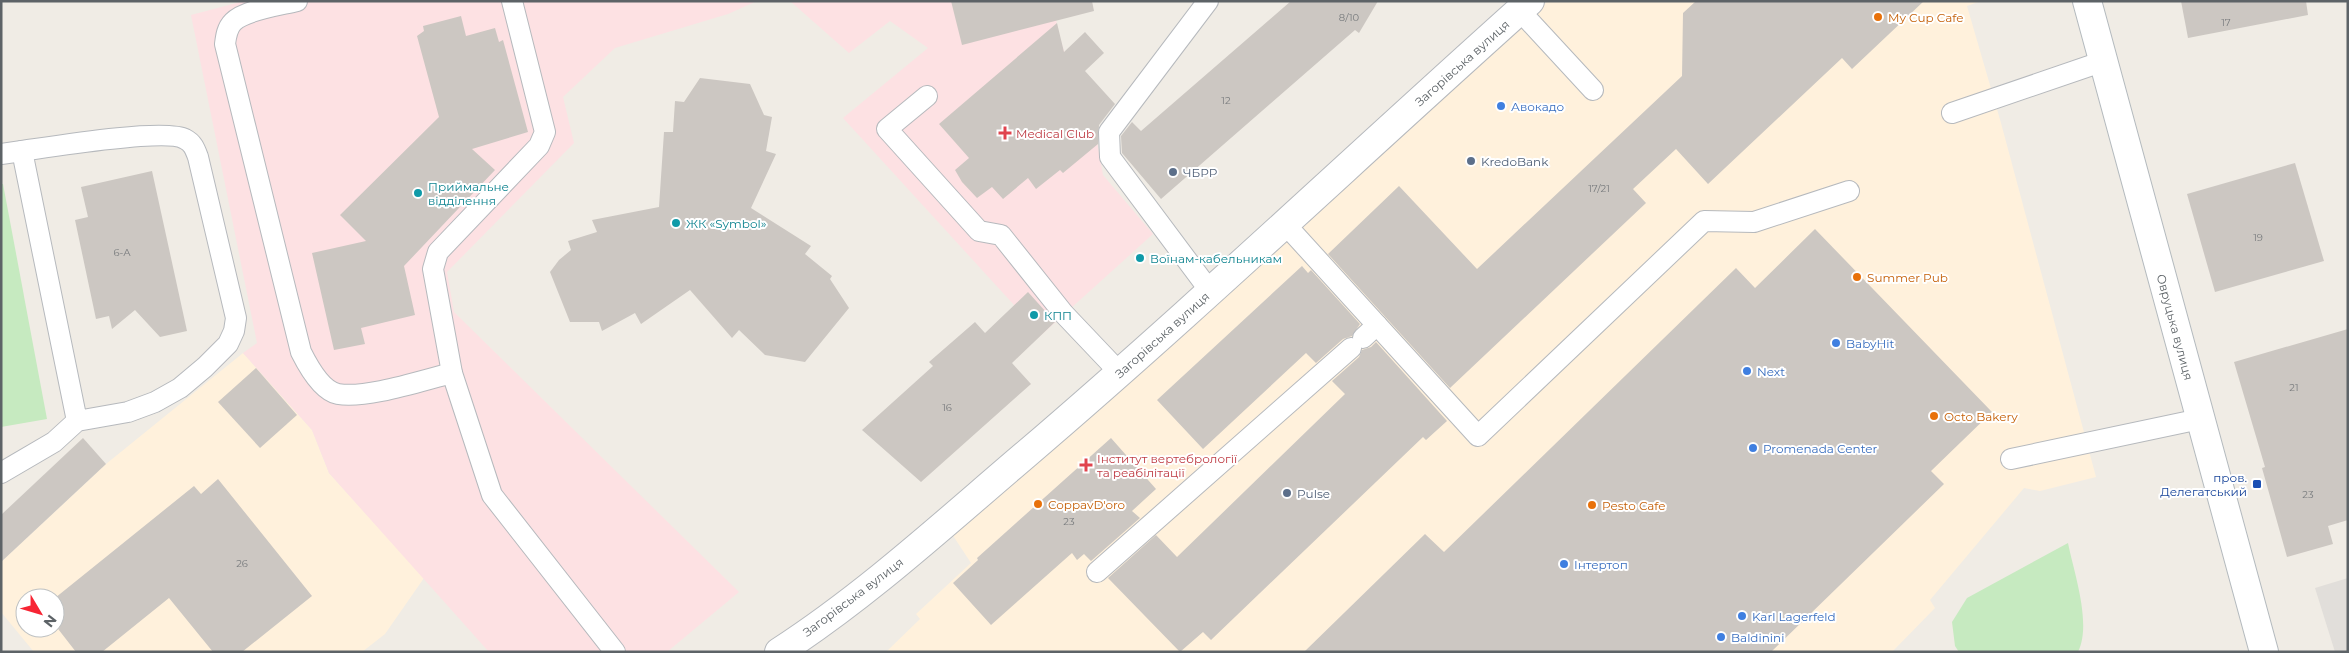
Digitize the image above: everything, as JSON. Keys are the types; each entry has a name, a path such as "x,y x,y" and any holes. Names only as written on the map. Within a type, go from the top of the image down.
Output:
{"street":[{"name":"Овруцька вулиця","path":"2088,1 2264,652"},
{"name":"Загорівська вулиця","path":"781,651 828,618 887,572 1120,373 1525,6"}],"lane":[{"path":"297,1 245,15 234,22 226,34 225,44 301,352 313,376 337,394 367,393 452,373"},
{"path":"512,1 545,132 539,146 438,252 433,268 452,373 492,495 615,652"},
{"path":"1208,1 1109,132 1110,156 1210,291"},
{"path":"1525,6 1593,90"},
{"path":"1952,113 2104,61"},
{"path":"927,96 887,128 979,231 1001,235 1064,314 1120,373"},
{"path":"1,154 140,136 183,137 193,144 198,157 236,318 234,331 228,344 206,367 180,388 155,402 128,412 77,421 54,442 1,473"},
{"path":"22,151 77,421"},
{"path":"1286,224 1363,337 1478,436 1704,221 1754,222 1849,190"},
{"path":"1097,572 1363,337"},
{"path":"2010,459 2200,419"}],"shaded area":[{"path":"244,1 757,1 728,14 615,48 563,97 574,143 447,272 454,312 739,592 667,652 489,652 329,473 312,430 243,353 257,343 191,15"},
{"path":"790,1 1052,1 1060,38 1074,82 1094,125 1103,175 1153,234 1039,337 1012,308 1014,305 843,118 928,48 890,21 849,53"},
{"path":"1548,1 1981,1 1967,6 2001,123 2096,477 2040,491 2024,488 1930,600 1935,608 1892,652 886,652 920,619 916,614 971,563 950,531"},
{"path":"243,353 312,430 329,473 424,578 385,634 362,652 34,652 22,638 65,638 65,588 15,588 15,629 1,612 1,562 106,464"},
{"path":"2348,578 2348,652 2335,652 2315,588"}],"green space":[{"path":"1,184 3,184 47,419 1,427"},
{"path":"2068,543 2083,613 2082,641 2078,652 1959,652 1955,646 1952,622 1967,598"}],"building":[{"path":"951,1 1092,1 1094,11 962,45"},
{"path":"1291,1 1378,1 1359,33 1355,30 1161,199 1122,153 1121,136 1132,122 1141,131"},
{"path":"1696,1 1924,1 1852,69 1842,58 1708,184 1676,149 1633,189 1646,203 1450,388 1328,254 1399,186 1477,269 1682,76 1683,13"},
{"path":"2181,1 2306,1 2308,15 2188,38"},
{"name":"Приймальне відділення","path":"461,16 466,36 495,28 499,42 503,40 528,132 472,149 495,170 404,266 415,315 361,328 365,344 334,350 312,253 366,241 340,215 439,117 417,36 424,31 423,26"},
{"path":"1057,23 1064,52 1085,32 1104,53 1085,71 1115,104 1099,125 1098,144 1063,173 1060,170 1036,189 1028,178 1003,199 992,187 977,198 962,182 955,170 969,158 939,124"},
{"name":"ЖК «Symbol»","path":"700,78 750,84 764,115 772,117 766,151 776,154 751,208 811,246 805,254 832,276 830,279 849,308 805,362 765,355 739,330 732,338 690,290 641,324 635,313 602,331 599,322 570,322 550,272 559,260 571,250 568,241 597,232 592,220 659,207 664,132 673,132 675,101 684,102"},
{"path":"2295,163 2324,261 2215,292 2187,194"},
{"path":"152,171 187,331 160,337 135,310 112,329 109,316 96,319 75,220 88,217 81,187"},
{"name":"Promenada Center","path":"1815,229 1992,412 1931,471 1944,484 1771,652 1304,652 1425,534 1444,552 1736,268 1755,288"},
{"path":"1302,266 1308,273 1311,270 1360,324 1352,336 1343,339 1316,363 1306,353 1203,449 1157,400"},
{"path":"1028,292 1055,322 1012,363 1031,384 921,482 862,430 933,366 929,362 975,322 985,333"},
{"path":"2348,329 2348,520 2328,526 2333,544 2287,557 2262,468 2265,467 2234,362"},
{"path":"1376,342 1447,421 1426,440 1423,437 1211,640 1203,632 1180,652 1108,578 1156,535 1177,557 1345,394 1332,381 1359,357 1362,350 1371,347"},
{"path":"256,368 297,415 260,448 218,402"},
{"path":"83,438 106,464 1,562 1,515"},
{"path":"1111,438 1156,489 1132,511 1140,518 1091,561 1084,554 1077,560 1072,553 991,625 953,583 978,560 977,558"},
{"path":"218,479 312,596 242,652 213,652 169,598 102,652 76,652 65,638 65,590 194,486 201,494"}],"place":[{"name":"My Cup Cafe","path":"1878,17"},
{"name":"Авокадо","path":"1501,106"},
{"name":"Medical Club","path":"1005,133"},
{"name":"KredoBank","path":"1471,161"},
{"name":"ЧБРР","path":"1173,172"},
{"name":"Приймальне відділення","path":"418,193"},
{"name":"ЖК «Symbol»","path":"676,223"},
{"name":"Воїнам-кабельникам","path":"1140,258"},
{"name":"Summer Pub","path":"1857,277"},
{"name":"КПП","path":"1034,315"},
{"name":"BabyHit","path":"1836,343"},
{"name":"Next","path":"1747,371"},
{"name":"Octo Bakery","path":"1934,416"},
{"name":"Promenada Center","path":"1753,448"},
{"name":"Інститут вертебрології та реабілітації","path":"1086,465"},
{"name":"пров. Делегатський","path":"2257,484"},
{"name":"Pulse","path":"1287,493"},
{"name":"CoppavD'oro","path":"1038,504"},
{"name":"Pesto Cafe","path":"1592,505"},
{"name":"Інтертоп","path":"1564,564"},
{"name":"Karl Lagerfeld","path":"1742,616"},
{"name":"Baldinini","path":"1721,637"}]}
